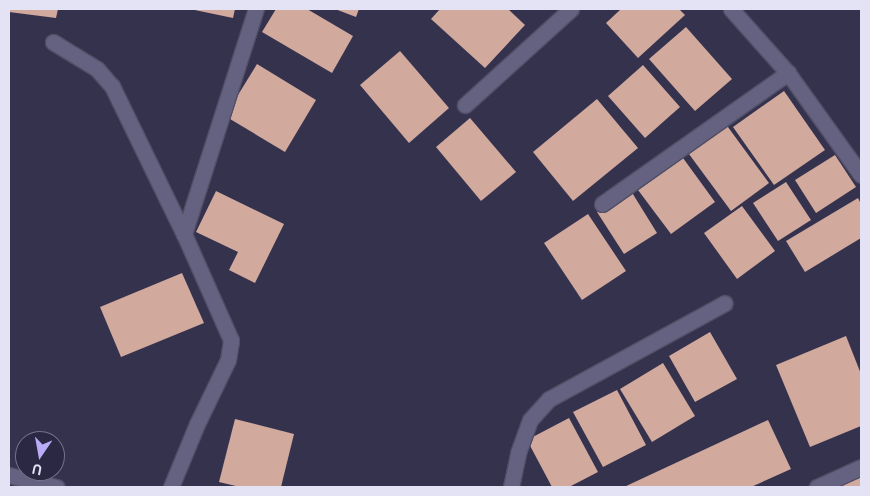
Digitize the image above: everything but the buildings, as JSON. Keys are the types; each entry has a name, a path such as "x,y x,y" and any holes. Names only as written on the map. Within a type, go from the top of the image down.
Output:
{"street":[{"path":"184,234 256,9"},
{"path":"465,105 571,9"},
{"path":"731,9 788,73 861,175"},
{"path":"53,42 97,69 112,86 184,234 231,340 228,360 197,424 171,487"},
{"path":"602,204 788,73"},
{"path":"511,487 518,454 530,420 549,399 725,303"},
{"path":"817,487 861,467"},
{"path":"9,475 56,487"}]}
